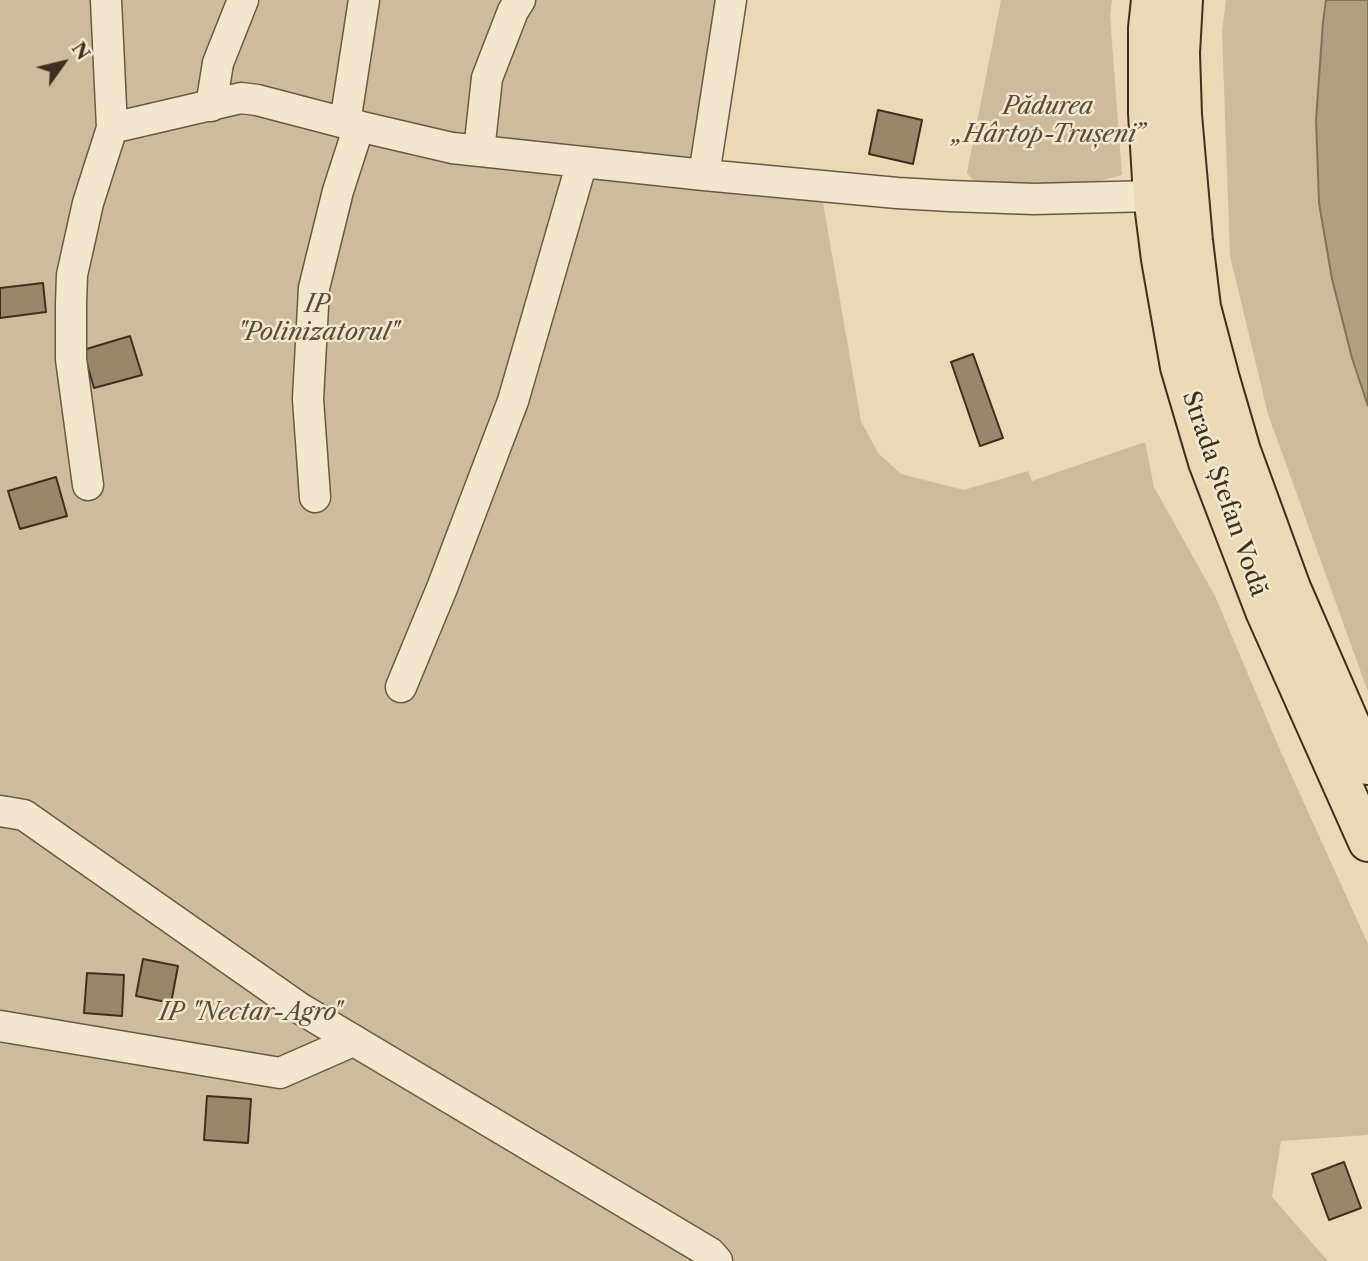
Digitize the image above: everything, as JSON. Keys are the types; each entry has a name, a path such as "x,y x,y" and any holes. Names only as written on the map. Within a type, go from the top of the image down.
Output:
{"highway":[{"name":"Strada Ștefan Vodă","path":"1151,0 1148,28 1148,113 1153,195 1180,367 1208,462 1265,611 1368,842"},
{"path":"1184,0 1180,53 1182,115 1201,307 1241,451 1291,588 1368,765"}],"street":[{"path":"88,485 71,359 72,275 88,203 111,128 106,0"},
{"path":"211,106 218,63 243,0"},
{"path":"315,497 308,399 314,288 352,124 365,0"},
{"path":"479,151 487,78 513,11 520,0"},
{"path":"704,175 731,0"},
{"path":"111,128 241,98 452,148 704,175 937,195 1034,199 1153,195"},
{"path":"401,687 513,401 582,162"},
{"path":"0,811 24,815 301,1009 710,1254 717,1261"},
{"path":"0,1027 280,1073 353,1041"}],"green space":[{"path":"0,0 737,0 709,186 822,197 861,421 878,453 901,474 964,490 1028,471 1032,481 1145,442 1154,487 1215,596 1280,750 1368,944 1368,1135 1281,1141 1272,1197 1328,1261 0,1261"},
{"name":"Pădurea „Hârtop-Trușeni”","path":"1001,0 1112,0 1110,16 1122,175 1053,193 978,186 967,173"},
{"path":"1226,0 1326,0 1316,120 1319,203 1332,279 1352,358 1368,406 1368,692 1268,414 1230,256 1222,30"}],"shaded area":[{"path":"1326,0 1368,0 1368,406 1352,358 1332,279 1319,203 1316,120"}],"building":[{"path":"878,110 922,120 913,164 869,154"},
{"path":"43,283 46,312 0,318 0,288"},
{"path":"130,336 142,375 94,388 83,350"},
{"path":"973,354 1003,438 980,446 951,362"},
{"path":"56,477 67,516 20,529 8,491"},
{"path":"143,959 178,966 171,1003 136,996"},
{"path":"87,973 124,975 122,1016 84,1013"},
{"path":"207,1096 251,1099 248,1143 204,1140"},
{"path":"1344,1162 1361,1208 1329,1220 1312,1174"}],"park label":[{"name":"IP \"Polinizatorul\"","path":"317,319"},
{"name":"IP \"Nectar-Agro\"","path":"250,1013"}]}
